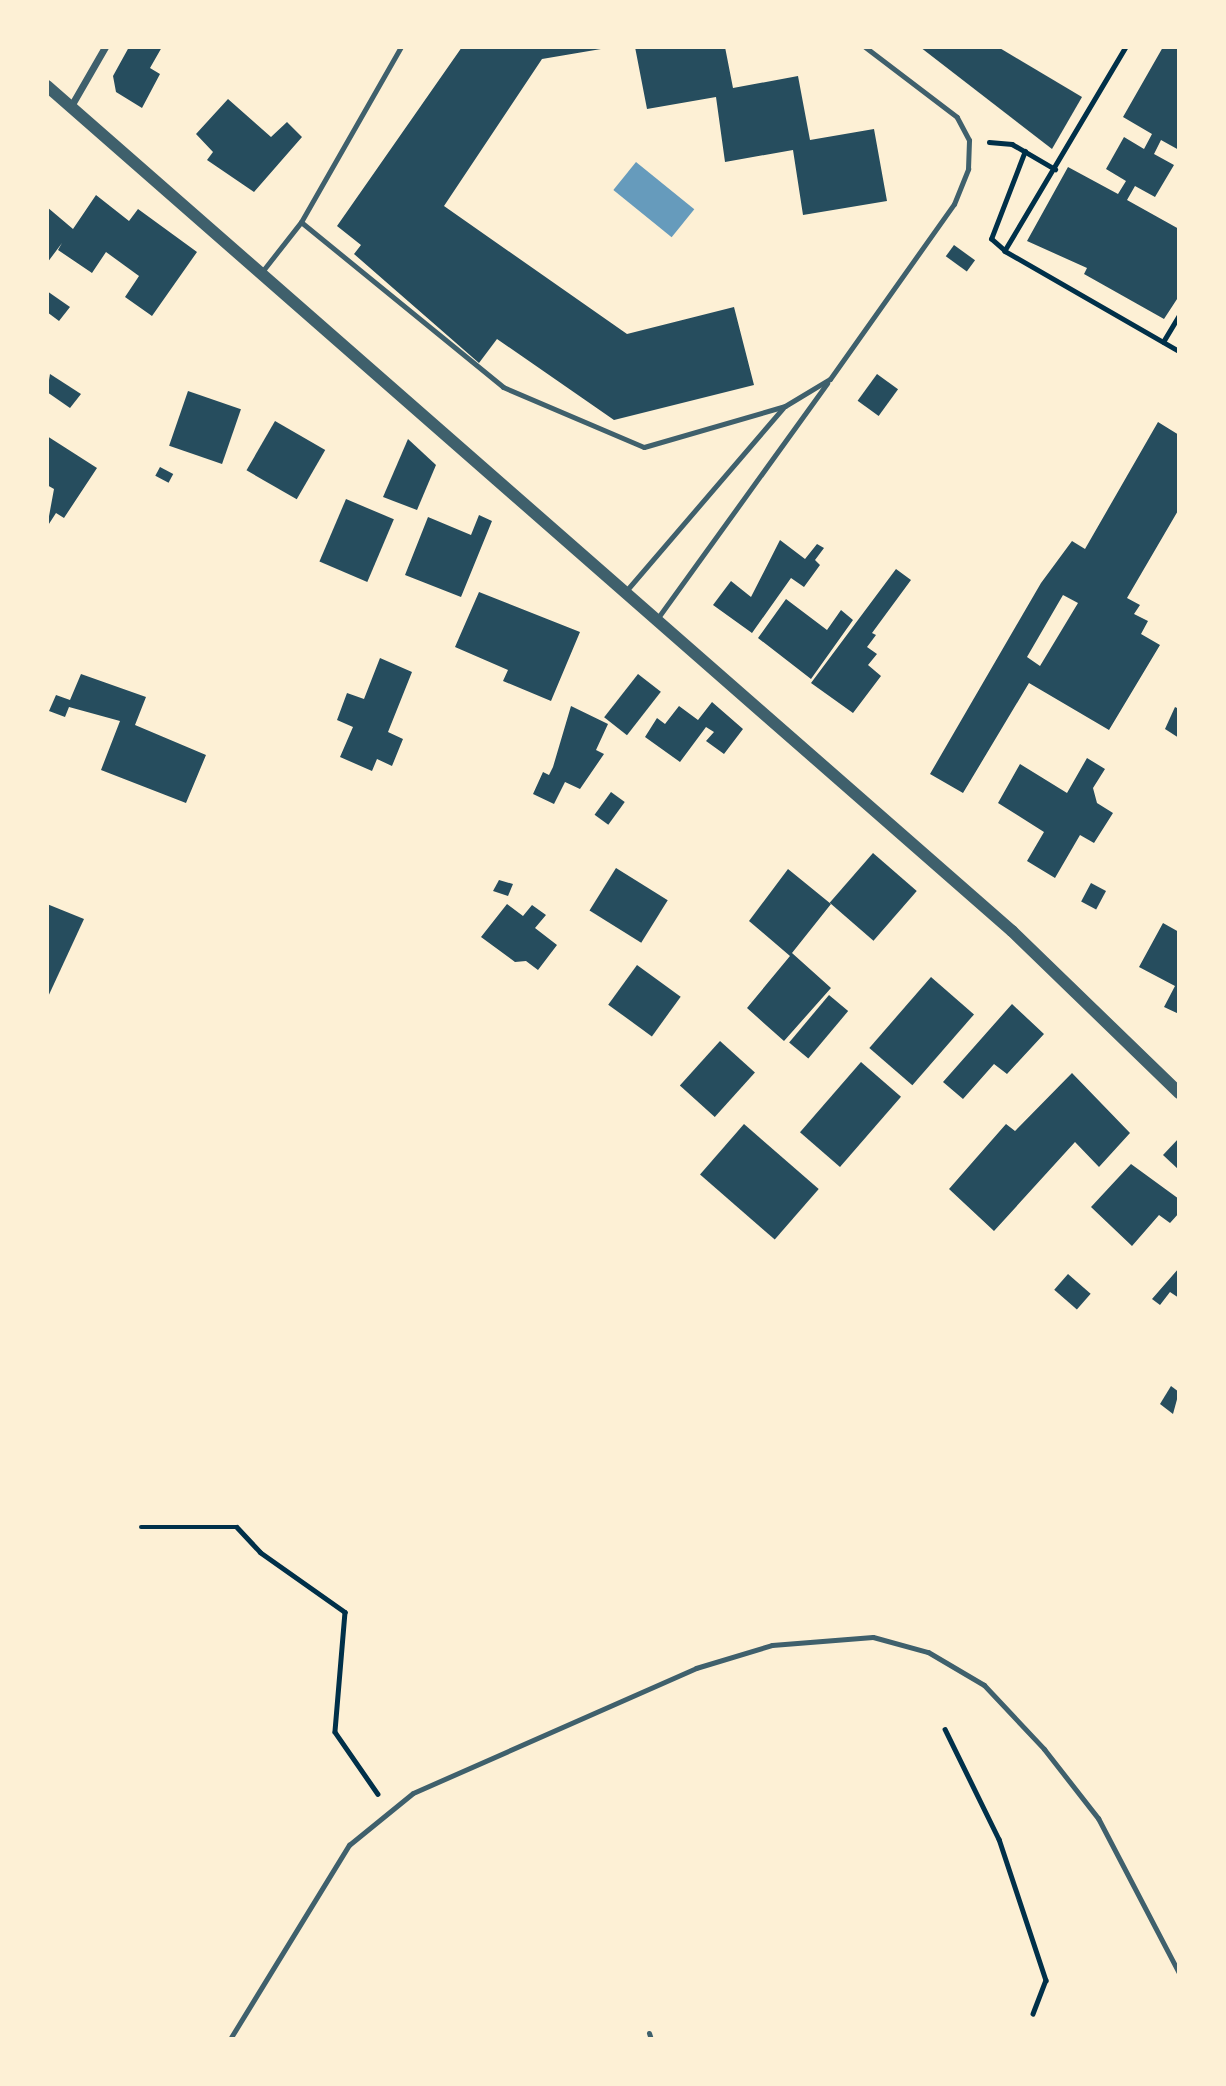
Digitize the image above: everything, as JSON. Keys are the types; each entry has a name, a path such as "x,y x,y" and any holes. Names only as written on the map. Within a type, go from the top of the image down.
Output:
{"street":[{"path":"71,106 105,47"},
{"path":"47,86 1012,931 1179,1093"}],"lane":[{"path":"260,273 302,222 401,47"},
{"path":"657,619 954,204 968,169 969,140 957,117 865,47"},
{"path":"302,222 503,387 644,447 785,406 830,379"},
{"path":"626,592 785,406"},
{"path":"230,2039 349,1845 413,1793 696,1668 772,1645 873,1637 928,1652 984,1685 1044,1749 1098,1818 1179,1973"}],"path":[{"path":"1005,251 1126,47"},
{"path":"969,140 1025,151 1055,169"},
{"path":"1025,151 990,239 1005,251 1179,351"},
{"path":"1163,342 1179,315"},
{"path":"141,1527 237,1527 260,1552 345,1612 335,1732 373,1787"},
{"path":"945,1729 999,1839 1046,1980 1033,2014"}],"water":[{"path":"636,162 694,209 672,237 613,190"}],"building":[{"path":"129,47 162,47 150,68 160,74 142,108 116,92 113,76"},
{"path":"462,47 601,49 542,59 444,206 627,334 734,307 754,385 614,420 497,339 479,363 354,254 361,245 337,226"},
{"path":"635,47 725,47 733,88 798,76 810,140 874,129 887,201 803,215 793,150 725,162 716,97 647,109"},
{"path":"920,47 998,47 1082,97 1052,149"},
{"path":"1163,47 1179,47 1179,150 1161,140 1154,154 1174,165 1155,197 1135,186 1127,200 1179,229 1179,296 1164,319 1084,274 1087,268 1027,241 1068,167 1118,194 1126,181 1106,169 1124,137 1144,149 1152,134 1123,117"},
{"path":"228,99 271,137 287,122 302,137 254,192 207,160 213,152 196,134"},
{"path":"96,195 129,221 138,209 197,252 152,316 125,297 139,276 106,252 92,273 58,250 62,243 47,263 47,207 73,229"},
{"path":"954,245 975,260 967,272 946,256"},
{"path":"47,291 70,307 59,321 47,312"},
{"path":"50,374 81,394 70,408 47,392"},
{"path":"877,374 898,389 879,416 858,401"},
{"path":"188,391 241,409 222,464 169,446"},
{"path":"275,421 325,450 297,499 246,470"},
{"path":"1158,422 1179,435 1179,509 1127,598 1140,605 1134,614 1148,621 1141,634 1160,645 1109,730 1029,683 963,793 930,774 1041,583 1072,541 1085,549","holes":["1063,595 1078,603 1040,666 1027,657"]},
{"path":"47,436 97,468 64,518 56,513 47,527 54,489 47,485"},
{"path":"408,439 436,465 417,510 383,497"},
{"path":"160,467 173,474 169,483 155,476"},
{"path":"346,499 394,519 367,582 319,562"},
{"path":"479,515 492,521 461,597 405,575 428,517 471,535"},
{"path":"780,540 805,559 817,544 824,548 815,560 820,565 804,587 791,578 752,633 713,605 731,581 751,597"},
{"path":"896,569 911,580 872,633 876,635 867,647 877,654 868,665 881,676 853,713 811,683"},
{"path":"479,592 580,632 551,701 503,681 508,670 455,647"},
{"path":"786,599 827,630 841,610 853,620 811,679 758,638"},
{"path":"380,658 412,672 388,732 403,739 392,766 377,759 372,771 340,757 353,727 337,720 347,693 364,699"},
{"path":"81,674 146,697 135,725 206,755 186,803 101,770 120,721 69,707 65,717 49,711 56,695 70,700"},
{"path":"638,674 661,692 627,735 604,717"},
{"path":"712,702 743,729 724,754 706,741 714,732 706,727 680,762 645,737 657,718 665,724 679,706 698,720"},
{"path":"571,706 608,724 596,750 604,754 580,789 565,782 554,804 533,794 543,772 549,775 553,767"},
{"path":"1175,707 1179,709 1179,738 1165,729"},
{"path":"1087,758 1105,769 1093,788 1097,803 1113,813 1094,843 1080,835 1055,878 1027,861 1044,832 998,803 1020,764 1067,793"},
{"path":"611,792 625,802 608,825 595,815"},
{"path":"873,853 917,891 873,941 830,903"},
{"path":"616,868 668,900 641,943 590,910"},
{"path":"788,869 831,904 792,953 831,988 784,1041 747,1008 790,956 749,921"},
{"path":"499,880 513,884 508,896 493,891"},
{"path":"1091,883 1106,891 1096,910 1081,902"},
{"path":"47,904 84,919 47,999"},
{"path":"507,904 523,916 532,905 546,915 535,928 557,945 538,970 526,961 515,962 481,937"},
{"path":"1163,923 1179,932 1179,1014 1164,1007 1175,986 1139,967"},
{"path":"637,965 681,997 652,1036 608,1005"},
{"path":"931,977 974,1014 912,1085 869,1048"},
{"path":"829,995 848,1011 808,1059 789,1042"},
{"path":"1012,1004 1044,1034 1007,1074 994,1064 963,1099 943,1082"},
{"path":"720,1041 755,1072 715,1117 680,1086"},
{"path":"861,1062 901,1097 840,1167 800,1132"},
{"path":"1072,1073 1130,1133 1099,1167 1075,1142 994,1231 949,1189 1006,1124 1015,1131"},
{"path":"744,1124 819,1189 775,1240 700,1175"},
{"path":"1179,1138 1179,1170 1163,1155"},
{"path":"1131,1164 1179,1199 1179,1213 1170,1223 1159,1215 1132,1246 1091,1207"},
{"path":"1179,1268 1179,1298 1170,1292 1160,1305 1152,1299"},
{"path":"1068,1274 1091,1294 1077,1310 1054,1290"},
{"path":"1171,1386 1179,1392 1173,1414 1160,1404"}]}
